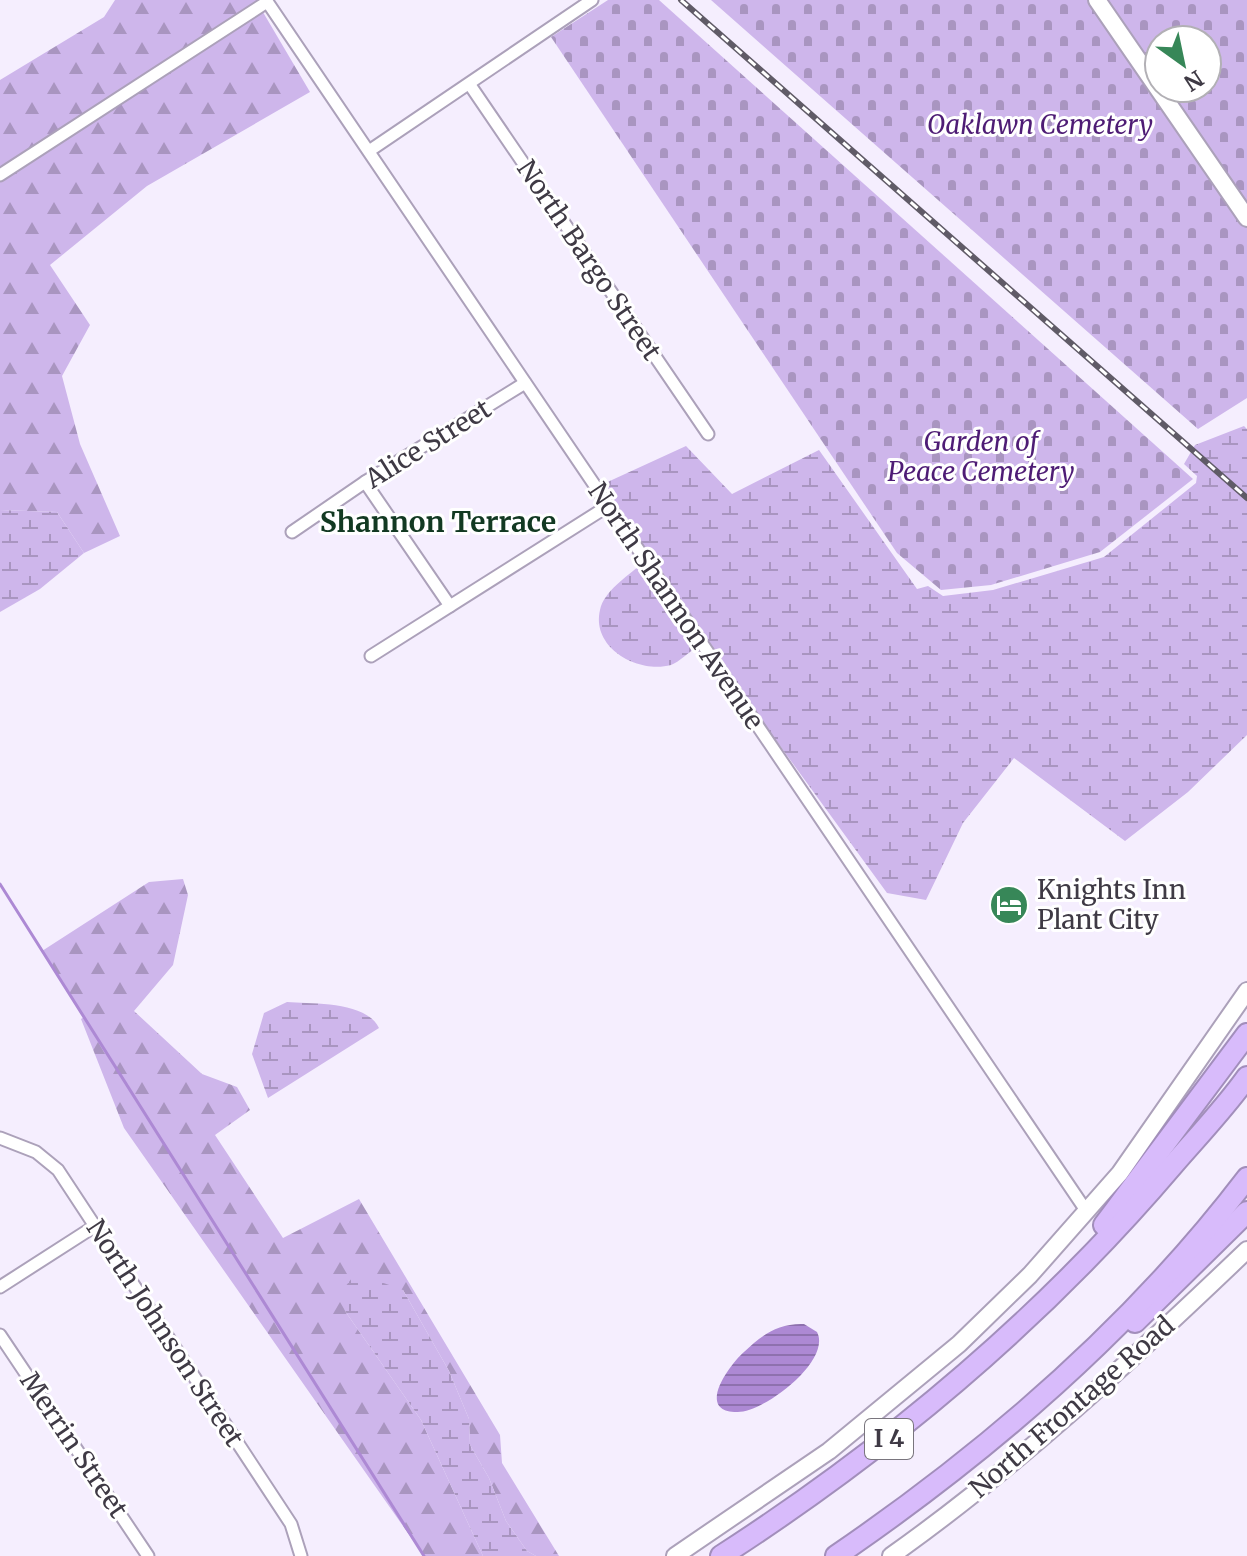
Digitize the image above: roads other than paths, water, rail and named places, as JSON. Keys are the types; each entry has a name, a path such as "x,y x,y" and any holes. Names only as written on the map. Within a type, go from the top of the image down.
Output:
{"highway":[{"path":"1043,1305 1247,1034"},
{"name":"I 4","path":"721,1556 889,1438 966,1375 1043,1305 1144,1199 1247,1077"},
{"name":"I 4","path":"836,1556 925,1492 1043,1392 1136,1304 1247,1178"},
{"path":"1043,1392 1122,1334 1247,1212"}],"street":[{"path":"369,151 592,0"},
{"path":"1097,0 1247,218"},
{"path":"0,175 267,1"},
{"name":"North Shannon Avenue","path":"267,1 1087,1212"},
{"name":"North Bargo Street","path":"470,85 708,434"},
{"name":"Alice Street","path":"292,532 365,482 525,383"},
{"path":"365,482 450,606"},
{"path":"371,656 608,506"},
{"path":"675,1556 829,1451 900,1394 1020,1285 1087,1212 1156,1126 1247,991"},
{"name":"North Johnson Street","path":"0,1138 46,1159 58,1170 291,1524 299,1555"},
{"path":"0,1287 95,1226"},
{"name":"North Frontage Road","path":"891,1556 946,1517 1132,1358 1247,1250"},
{"name":"Merrin Street","path":"0,1335 148,1556"}],"waterway":[{"path":"0,884 424,1556"}],"railway":[{"path":"681,0 1247,498"}],"place":[{"name":"Knights Inn Plant City","path":"1009,905"}],"district":[{"name":"Shannon Terrace","path":"438,522"}],"park label":[{"name":"Oaklawn Cemetery","path":"1040,125"},
{"name":"Garden of Peace Cemetery","path":"981,457"}]}
